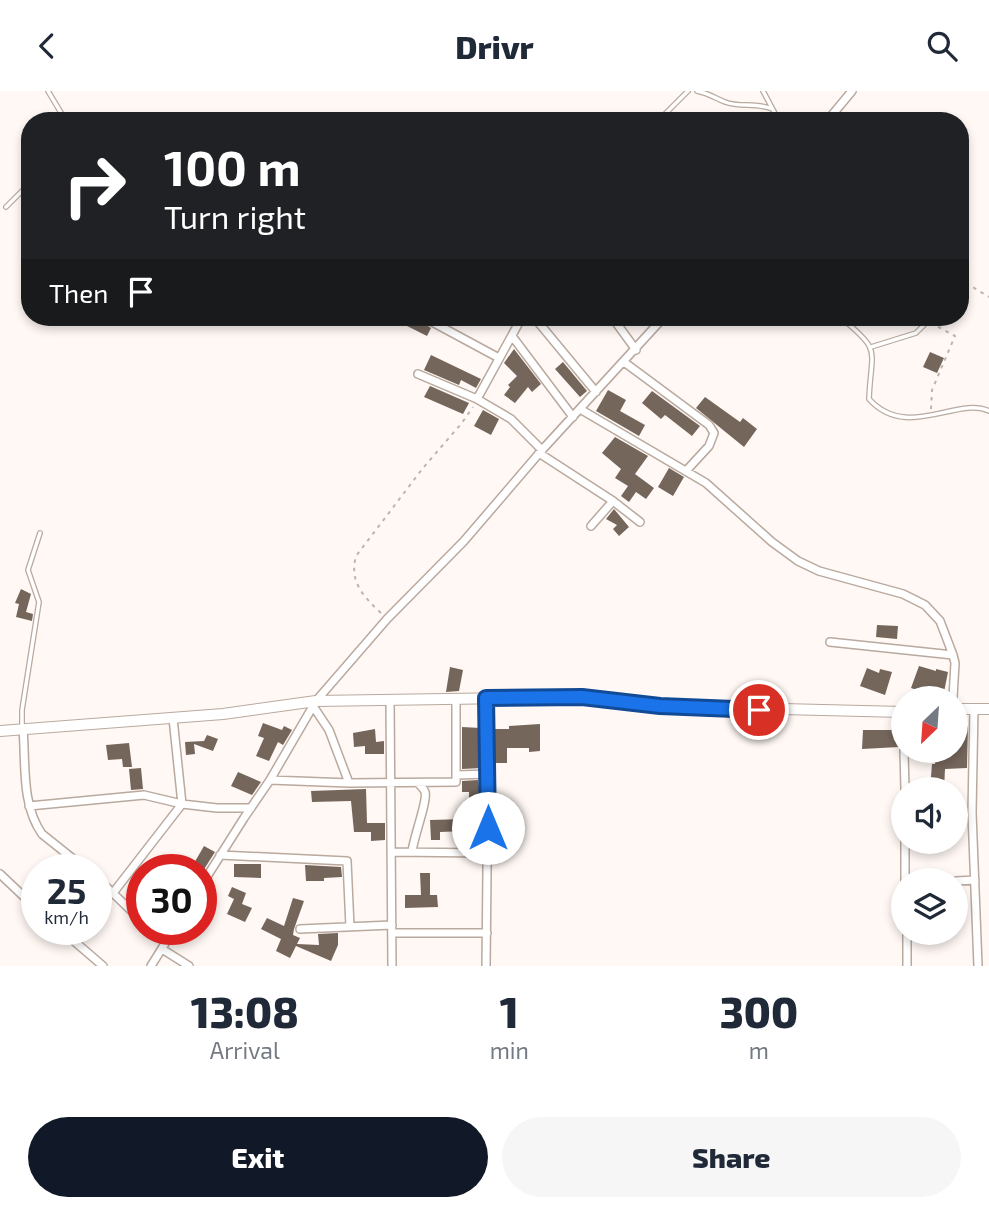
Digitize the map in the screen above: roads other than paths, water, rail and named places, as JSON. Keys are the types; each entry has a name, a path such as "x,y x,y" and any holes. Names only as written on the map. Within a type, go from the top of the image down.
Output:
{"street":[{"path":"834,112 852,91"},
{"path":"440,326 499,358"},
{"path":"477,399 517,326"},
{"path":"541,326 596,392"},
{"path":"619,326 636,350"},
{"path":"217,860 270,780 314,703 387,618 464,541 656,326"},
{"path":"512,336 573,417"},
{"path":"624,362 709,425 714,433 709,446 686,471"},
{"path":"418,374 477,399 511,419 541,452 640,521"},
{"path":"580,409 706,483 772,542 798,561 819,571 903,594 925,605 940,621 953,655 954,686"},
{"path":"591,526 613,501"},
{"path":"830,642 953,655"},
{"path":"0,730 223,714 314,703 486,698 582,697 672,707 891,712"},
{"path":"486,698 486,966"},
{"path":"390,700 392,966"},
{"path":"270,780 349,783 456,782 457,700"},
{"path":"314,703 329,730 349,783"},
{"path":"968,708 989,709"},
{"path":"974,708 972,813 978,966"},
{"path":"126,906 113,893 183,804 173,718"},
{"path":"23,729 29,806 42,834 67,854"},
{"path":"457,775 488,774"},
{"path":"412,852 416,828 426,799 425,792 418,783"},
{"path":"29,806 144,795 183,804 251,808"},
{"path":"392,852 488,853"},
{"path":"220,855 347,861 350,927"},
{"path":"0,874 21,894"},
{"path":"968,880 975,880"},
{"path":"300,929 350,927 487,933"},
{"path":"79,945 103,966"},
{"path":"151,966 164,945"},
{"path":"907,945 907,966"},
{"path":"162,949 189,966"}],"lane":[{"path":"48,91 61,112"},
{"path":"666,112 688,91"},
{"path":"681,96 695,91 709,93 725,102 760,104 772,109"},
{"path":"763,91 774,112"},
{"path":"6,207 21,192"},
{"path":"852,326 871,347 873,358 869,399 874,405 892,414 909,418 931,417 981,407 989,411"},
{"path":"871,347 916,333 924,326"},
{"path":"23,729 22,709 39,602 28,570 40,533"}]}
